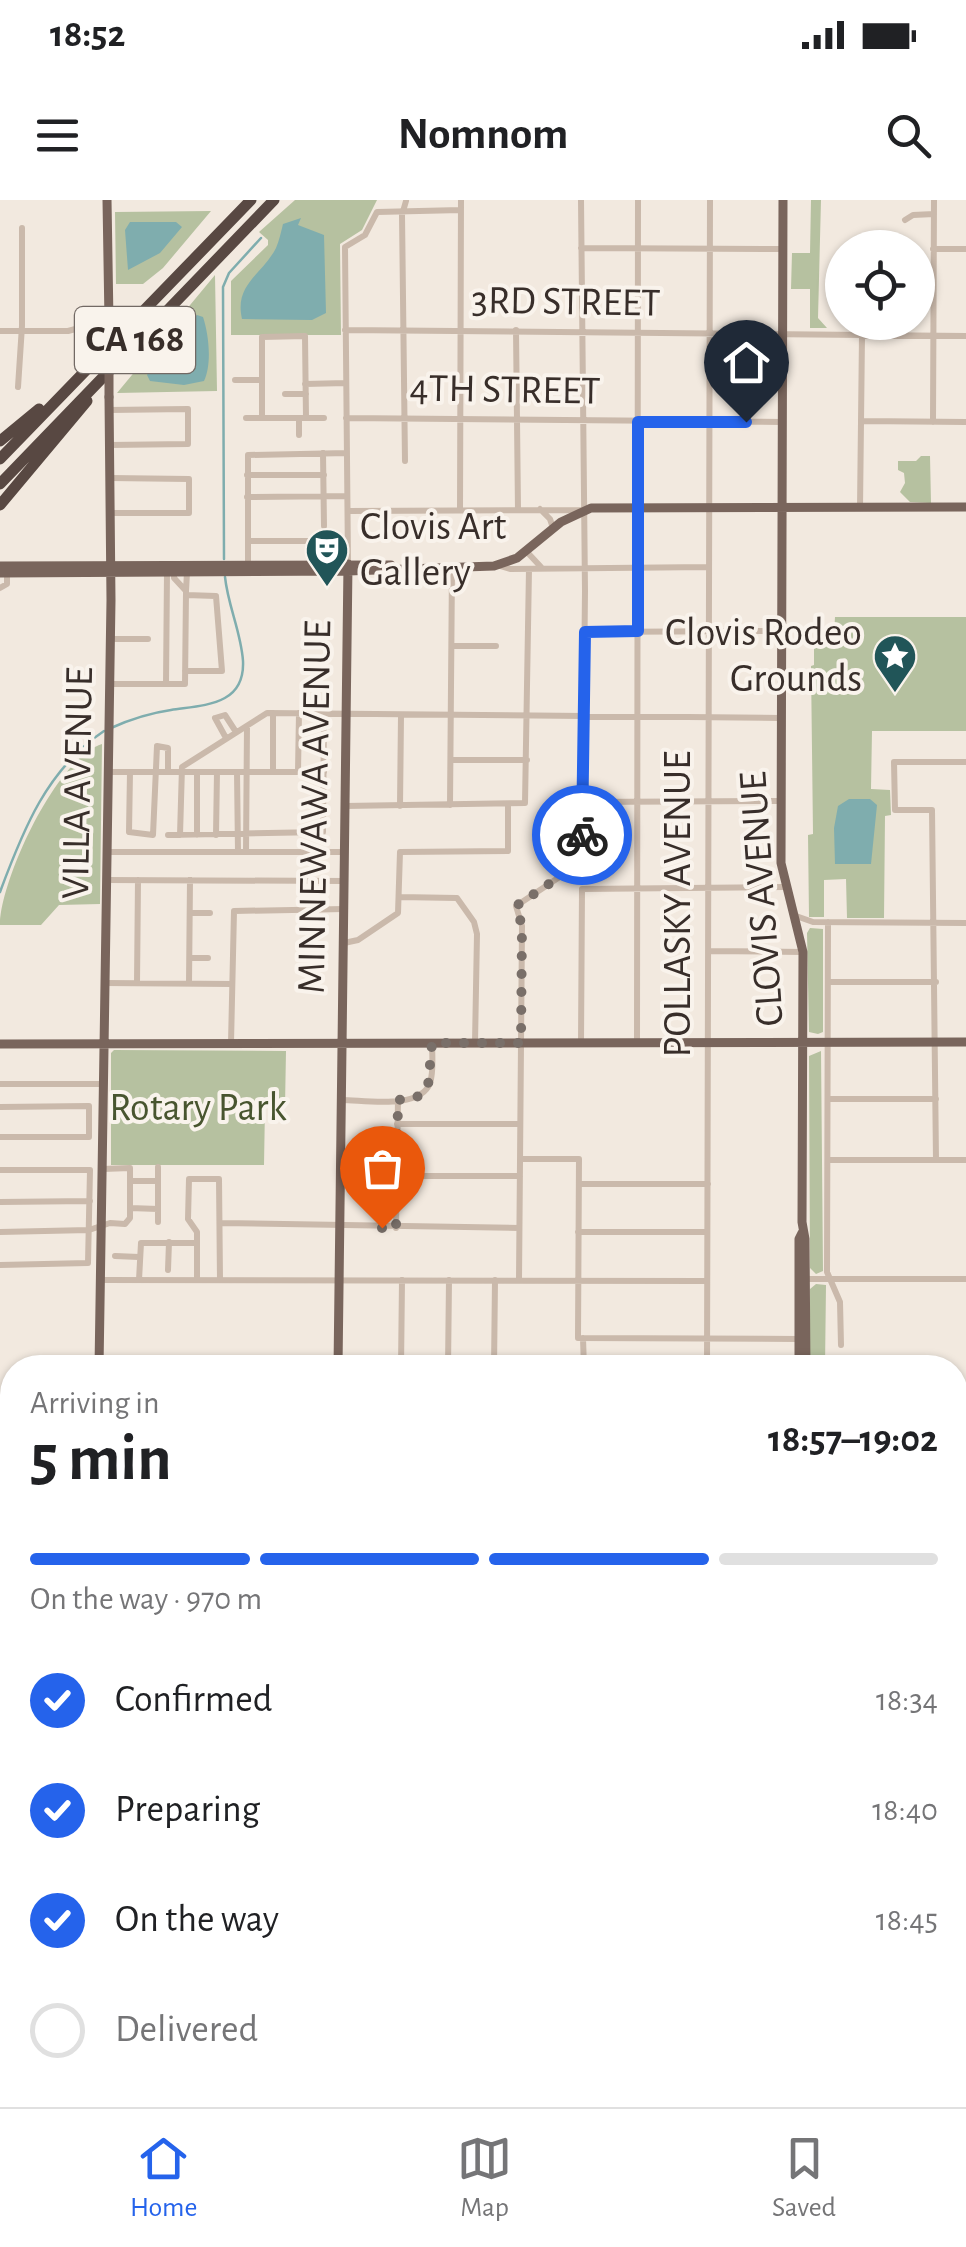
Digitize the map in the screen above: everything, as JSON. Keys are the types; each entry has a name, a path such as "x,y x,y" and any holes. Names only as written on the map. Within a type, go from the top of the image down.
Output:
{"highway":[{"name":"CA 168","path":"0,459 252,200"},
{"name":"CA 168","path":"0,484 274,200"},
{"path":"0,505 148,327"},
{"path":"0,440 73,382"}],"main road":[{"name":"VILLA AVENUE","path":"99,1355 111,568 107,200"},
{"name":"CLOVIS AVENUE","path":"783,200 781,863 803,952 799,1246 806,1327 804,1355"},
{"path":"2,570 45,565 171,572 499,566 527,552 557,525 584,510 966,508"},
{"path":"2,570 248,564 348,568"},
{"path":"210,572 244,568 248,564"},
{"path":"287,572 322,564"},
{"name":"MINNEWAWA AVENUE","path":"338,1355 348,568"},
{"path":"0,1044 966,1042"},
{"name":"CLOVIS AVENUE","path":"801,1355 805,1239 802,1233"}],"street":[{"path":"460,510 461,200"},
{"path":"518,1280 522,926 516,906 570,870 582,872 585,567 581,200"},
{"path":"637,1043 638,200"},
{"name":"POLLASKY AVENUE","path":"707,1355 710,200"},
{"path":"934,200 934,230"},
{"path":"405,461 406,201"},
{"path":"404,211 461,210"},
{"name":"MINNEWAWA AVENUE","path":"348,568 344,247 365,235 378,212 404,211"},
{"path":"905,220 913,215 934,214"},
{"path":"18,387 22,228"},
{"path":"581,248 783,249"},
{"path":"935,249 966,249"},
{"path":"0,331 77,330 108,320"},
{"name":"3RD STREET","path":"345,330 825,335"},
{"path":"516,330 518,510"},
{"name":"3RD STREET","path":"935,335 966,336"},
{"path":"262,418 262,337 305,336 306,394 299,435"},
{"path":"860,508 862,340"},
{"path":"932,340 933,422"},
{"path":"235,380 262,380"},
{"path":"305,382 346,381"},
{"path":"284,394 306,394"},
{"path":"110,410 188,409 188,444 110,445"},
{"path":"246,418 324,418"},
{"name":"4TH STREET","path":"346,418 782,422"},
{"path":"862,422 966,422"},
{"path":"324,453 324,526"},
{"path":"248,564 247,459 252,454 347,453"},
{"path":"247,475 324,475"},
{"path":"110,478 188,478 188,513 110,513"},
{"path":"248,496 348,496"},
{"path":"540,509 557,525"},
{"path":"348,511 584,510"},
{"path":"248,541 309,541"},
{"path":"527,552 541,567"},
{"path":"499,566 710,568"},
{"path":"450,805 452,567"},
{"path":"345,806 525,803 528,569"},
{"path":"0,588 6,584 2,570"},
{"path":"171,572 186,593 216,596 222,671 185,671"},
{"path":"166,684 171,572"},
{"path":"110,684 185,684 187,572"},
{"path":"585,632 782,631"},
{"path":"110,640 148,639"},
{"path":"452,646 496,646"},
{"path":"180,835 182,767 267,713 781,718"},
{"path":"273,713 273,772"},
{"path":"298,772 299,713"},
{"path":"168,835 324,832 324,713"},
{"path":"226,738 215,718 225,715 236,732"},
{"path":"400,806 401,716"},
{"path":"242,852 246,726"},
{"path":"130,772 129,832 153,834 157,746 168,748 168,772"},
{"path":"450,760 527,760"},
{"path":"936,1160 932,810 894,810 894,762 966,762"},
{"path":"108,772 324,772"},
{"path":"197,835 198,772"},
{"path":"216,835 217,772"},
{"path":"585,802 782,801"},
{"path":"344,943 358,940 395,916 400,852 508,851 508,805"},
{"path":"107,852 344,852"},
{"path":"107,880 344,881"},
{"path":"137,984 138,880"},
{"path":"189,984 190,880"},
{"path":"581,1043 582,889 784,887"},
{"path":"399,898 457,898 474,922 475,1043"},
{"path":"231,1044 234,911 344,909"},
{"path":"190,913 210,913"},
{"path":"796,916 813,922 966,922"},
{"path":"801,936 813,922"},
{"path":"828,922 828,1279 840,1302 841,1346"},
{"path":"708,951 803,952"},
{"path":"190,958 208,958"},
{"path":"828,982 936,982"},
{"path":"105,983 232,984"},
{"path":"342,1100 417,1097 428,1086 432,1043"},
{"path":"0,1084 103,1084"},
{"path":"828,1099 936,1099"},
{"path":"396,1228 398,1100"},
{"path":"0,1107 89,1106 89,1137 0,1137"},
{"path":"89,1122 103,1122"},
{"path":"397,1124 520,1124"},
{"path":"520,1159 579,1159 578,1280 582,1355"},
{"path":"828,1160 966,1160"},
{"path":"158,1167 158,1222"},
{"path":"0,1232 89,1230 110,1223 125,1224 130,1218 130,1168 103,1168"},
{"path":"0,1170 90,1170 88,1263 0,1265"},
{"path":"397,1176 520,1176"},
{"path":"196,1280 196,1229 188,1219 189,1179 219,1180 220,1280"},
{"path":"130,1181 158,1181"},
{"path":"579,1184 708,1184"},
{"path":"0,1202 90,1202"},
{"path":"130,1208 158,1209"},
{"path":"221,1223 519,1228"},
{"path":"578,1232 708,1232"},
{"path":"168,1270 169,1242"},
{"path":"138,1280 140,1243 197,1243"},
{"path":"115,1256 139,1257"},
{"path":"802,1280 966,1279"},
{"path":"100,1280 707,1281"},
{"path":"401,1355 402,1280"},
{"path":"448,1280 448,1355"},
{"path":"494,1355 495,1280"},
{"path":"580,1338 799,1339"}],"green space":[{"path":"295,200 377,200 362,230 340,244 341,335 231,335 231,281 268,245 259,232"},
{"path":"811,200 821,200 818,318 825,328 810,328 810,289 791,289 792,253 810,253"},
{"path":"211,211 163,268 143,284 116,284 115,212"},
{"path":"215,275 217,391 117,393"},
{"path":"921,456 930,456 931,503 910,502 900,492 905,483 898,461 916,461"},
{"name":"Clovis Rodeo Grounds","path":"835,617 966,617 966,731 872,731 871,789 890,790 891,815 885,816 884,918 847,918 846,879 824,880 824,917 809,917 808,835 813,834 811,666 814,634 834,634"},
{"path":"102,744 100,904 59,905 41,925 0,925 9,880 34,823 67,772 84,754"},
{"path":"810,928 823,929 823,1032 818,1034 809,1032"},
{"name":"Rotary Park","path":"114,1050 286,1051 285,1106 265,1107 264,1165 111,1165"},
{"path":"821,1051 823,1271 816,1274 810,1268 809,1056"},
{"path":"816,1284 826,1285 825,1355 810,1355 810,1289"}],"water":[{"path":"301,218 298,225 324,235 326,313 312,320 242,319 242,297 276,248 283,224"},
{"path":"130,222 176,222 182,227 160,253 128,270 125,230"},
{"path":"197,315 203,317 208,341 204,381 184,385 150,381 147,375 158,355"},
{"path":"849,799 870,799 877,805 871,864 835,864 838,806"}],"waterway":[{"path":"224,559 223,287 229,273 261,238"},
{"path":"111,728 148,715 220,701 237,687 243,661 225,577"},
{"path":"0,892 39,802 67,763 104,731"}],"way so far":[{"path":"382,1228 396,1228 398,1100 412,1099 426,1090 432,1079 432,1043 521,1043 522,926 516,906 570,870 582,868 582,835"}],"place":[{"name":"Clovis Art Gallery","path":"327,588"},
{"name":"Clovis Rodeo Grounds","path":"895,694"}],"route":[{"path":"582,835 585,632 638,631 638,422 746,422"}]}
